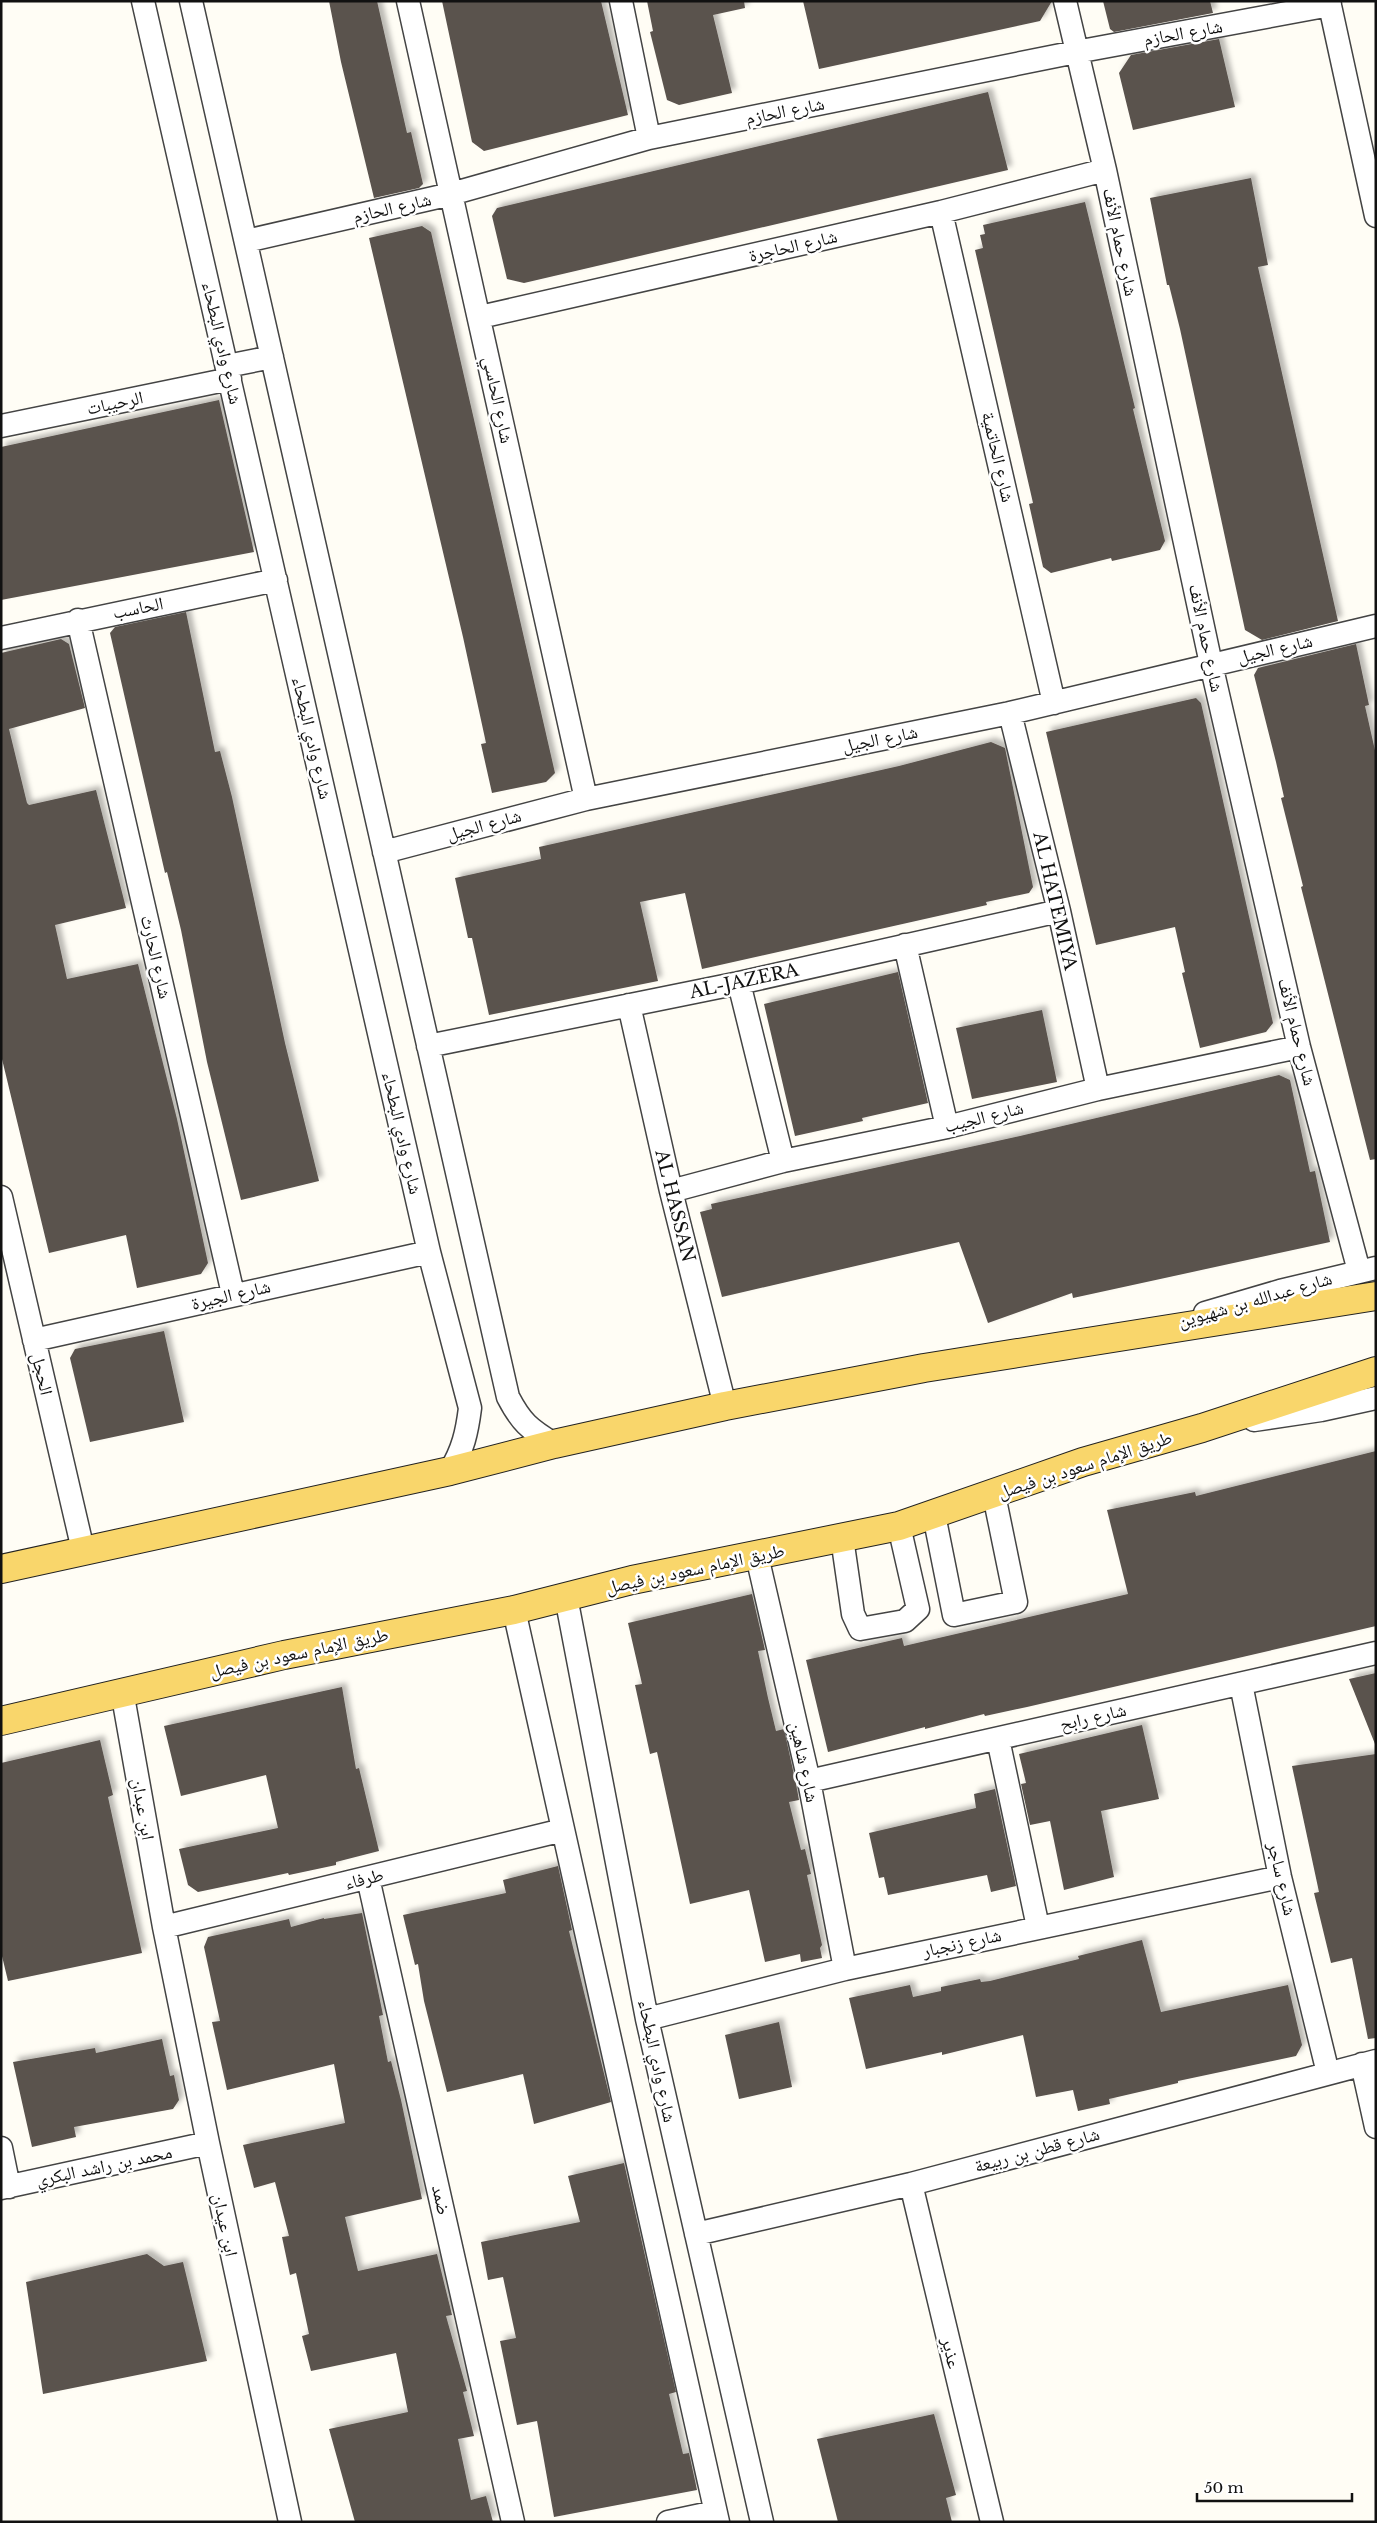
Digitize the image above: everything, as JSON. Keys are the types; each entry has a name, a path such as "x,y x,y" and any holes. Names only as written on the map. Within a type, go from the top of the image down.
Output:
{"main road":[{"path":"3,1564 83,1550 450,1471 554,1444 725,1406 924,1368 1376,1296"},
{"name":"طريق الإمام سعود بن فيصل","path":"1,1721 284,1654 514,1610 632,1580 899,1526 994,1495 1083,1462 1202,1428 1376,1371"}],"street":[{"name":"شارع وادي البطحاء","path":"143,1 429,1252 470,1408 467,1434 461,1454 450,1471"},
{"path":"191,1 508,1397 520,1419 535,1433 554,1444"},
{"name":"شارع الحاسي","path":"408,1 586,799"},
{"path":"621,1 649,138"},
{"name":"شارع حمام الأنف","path":"1065,1 1105,170 1211,664 1299,1047 1367,1270"},
{"path":"1330,3 1376,216"},
{"name":"شارع الحازم","path":"246,241 451,194 649,138 1330,3"},
{"name":"شارع الحاجرة","path":"480,318 941,212 1105,170"},
{"name":"شارع الحاتمية","path":"941,212 1054,703"},
{"name":"الرحيبات","path":"1,426 228,372 272,357"},
{"name":"الحاسب","path":"1,638 78,620 276,580"},
{"name":"شارع الحارث","path":"78,620 233,1294"},
{"name":"شارع الجيل","path":"384,852 586,799 1010,713 1376,626"},
{"name":"AL HATEMIYA","path":"1010,713 1059,911 1098,1089"},
{"name":"AL-JAZERA","path":"428,1046 739,983 1059,911"},
{"path":"905,946 947,1127"},
{"path":"739,983 783,1161"},
{"name":"AL HASSAN","path":"629,1005 670,1191 725,1406"},
{"name":"شارع الجيب","path":"670,1191 783,1161 947,1127 1098,1089 1299,1047"},
{"name":"الحجل","path":"1,1197 83,1550"},
{"name":"شارع الجيرة","path":"34,1340 233,1294 429,1252"},
{"name":"شارع عبدالله بن شهيوين","path":"1135,1334 1280,1291 1367,1270"},
{"path":"1202,1428 1321,1410 1376,1398"},
{"path":"934,1515 954,1615 1016,1602 994,1495"},
{"path":"842,1538 853,1614 860,1629 906,1621 918,1609 899,1526"},
{"name":"شارع شاهين","path":"757,1556 809,1781 845,1969"},
{"name":"شارع وادي البطحاء","path":"566,1597 647,2019 762,2522"},
{"path":"514,1610 716,2517 668,2522"},
{"name":"شارع رابح","path":"809,1781 1376,1653"},
{"name":"شارع ساجر","path":"1241,1684 1280,1877 1328,2073"},
{"name":"ابن عبدان","path":"122,1691 164,1927"},
{"path":"998,1739 1038,1927"},
{"name":"طرفاء","path":"164,1927 563,1830"},
{"name":"شارع زنجبار","path":"647,2019 845,1969 1280,1877"},
{"name":"ضمد","path":"368,1878 513,2522"},
{"name":"ابن عيدان","path":"164,1927 208,2143 290,2522"},
{"path":"1369,2063 1376,2127"},
{"name":"شارع قطن بن ربيعة","path":"696,2234 911,2184 1369,2063"},
{"name":"محمد بن راشد البكري","path":"5,2188 208,2143"},
{"path":"1,2148 5,2188"},
{"name":"عذير","path":"911,2184 992,2522"}],"building":[{"path":"329,1 377,1 407,133 411,132 423,184 419,188 374,198 341,62"},
{"path":"442,1 601,1 628,115 484,151 472,142"},
{"path":"647,1 744,1 745,8 713,15 732,93 679,105 667,100 650,32 653,31"},
{"path":"803,1 1052,1 1040,21 819,69"},
{"path":"1103,1 1210,1 1213,13 1114,32 1110,29"},
{"path":"1219,39 1235,107 1133,130 1119,73 1131,55"},
{"path":"988,92 1008,170 524,283 507,279 492,216 497,208"},
{"path":"1251,178 1268,265 1258,267 1338,621 1262,640 1245,630 1180,329 1169,285 1167,285 1150,198"},
{"path":"1085,202 1165,541 1160,550 1112,561 1111,558 1051,573 1043,567 1029,504 1033,503 975,250 983,248 980,235 985,234 983,225"},
{"path":"422,226 431,232 555,773 546,782 492,793 481,744 486,743 463,637 369,238"},
{"path":"219,400 254,552 1,600 1,447"},
{"path":"186,612 215,752 220,751 232,797 285,1043 319,1181 241,1200 207,1062 181,930 167,872 165,873 110,633 115,627"},
{"path":"61,639 69,644 85,708 9,729 29,805 96,790 126,908 55,925 67,979 138,964 177,1119 208,1263 201,1274 137,1288 126,1235 49,1253 1,1055 1,653"},
{"path":"1356,644 1369,705 1365,706 1376,755 1376,1159 1370,1160 1301,887 1303,886 1281,798 1284,797 1254,675 1258,668"},
{"path":"1196,698 1201,703 1273,1023 1266,1032 1200,1048 1182,973 1185,972 1175,927 1096,945 1046,732"},
{"path":"991,742 1005,748 1033,887 1029,893 986,902 987,905 702,969 685,893 640,902 658,981 489,1015 472,938 468,938 455,878 541,859 539,847 899,766"},
{"path":"898,972 928,1103 862,1118 863,1121 795,1136 764,1004"},
{"path":"1042,1010 1057,1082 972,1099 956,1028"},
{"path":"1279,1075 1290,1080 1310,1172 1315,1171 1330,1242 1073,1298 1072,1293 988,1323 959,1242 722,1297 700,1212 712,1209 711,1204 1020,1136"},
{"path":"164,1331 184,1422 90,1442 70,1358 75,1349"},
{"path":"1376,1451 1376,1626 1027,1707 985,1716 984,1714 925,1729 925,1727 828,1752 806,1660 902,1638 904,1646 1128,1594 1107,1510 1195,1492 1196,1496"},
{"path":"752,1594 765,1650 758,1651 768,1698 776,1731 784,1729 796,1784 799,1800 789,1802 801,1850 805,1849 811,1874 807,1875 822,1945 820,1948 822,1958 801,1962 800,1954 765,1962 749,1890 690,1904 657,1752 650,1754 635,1685 642,1684 628,1623"},
{"path":"1376,1673 1376,1744 1375,1744 1349,1679"},
{"path":"342,1687 356,1769 359,1768 379,1851 336,1862 336,1865 198,1892 188,1885 179,1849 278,1828 266,1775 181,1796 164,1726"},
{"path":"1142,1725 1159,1799 1101,1811 1114,1877 1064,1890 1050,1821 1030,1825 1021,1784 1026,1783 1019,1754"},
{"path":"100,1740 113,1795 108,1797 142,1953 8,1981 1,1952 1,1763"},
{"path":"1376,1754 1376,2038 1368,2039 1352,1958 1331,1963 1314,1893 1319,1892 1292,1766"},
{"path":"995,1789 1016,1886 991,1892 987,1875 888,1895 884,1877 879,1878 869,1833 976,1808 974,1794"},
{"path":"558,1866 572,1930 569,1931 611,2102 534,2124 523,2074 447,2092 424,2001 418,1964 415,1965 403,1915 506,1893 503,1880"},
{"path":"362,1913 383,2015 379,2016 388,2062 391,2061 401,2100 422,2199 345,2217 358,2271 437,2254 452,2315 446,2316 467,2391 463,2392 474,2436 458,2439 471,2500 486,2496 493,2522 355,2522 329,2429 408,2412 396,2353 311,2371 302,2336 309,2334 296,2273 290,2275 282,2237 289,2236 275,2182 254,2188 243,2145 345,2123 334,2064 227,2090 212,2022 220,2021 204,1947 208,1937 289,1919 291,1927 324,1918"},
{"path":"1142,1940 1161,2012 1288,1985 1302,2045 1296,2056 1178,2081 1178,2083 1109,2099 1110,2104 1078,2111 1073,2090 1036,2097 1023,2035 942,2055 942,2052 866,2069 849,1998 910,1985 913,1997 941,1991 941,1987 980,1979 981,1982 990,1981 1079,1959 1078,1956"},
{"path":"779,2022 792,2087 739,2099 725,2035"},
{"path":"162,2039 170,2076 174,2075 179,2100 173,2109 74,2127 76,2137 32,2147 13,2062 95,2048 96,2053"},
{"path":"624,2163 676,2392 669,2394 683,2454 689,2453 697,2490 554,2517 537,2421 517,2425 500,2341 516,2338 503,2277 488,2280 481,2242 580,2222 568,2176"},
{"path":"147,2254 164,2266 183,2262 207,2361 43,2394 26,2282"},
{"path":"934,2414 956,2495 946,2498 952,2522 838,2522 817,2439"}]}
